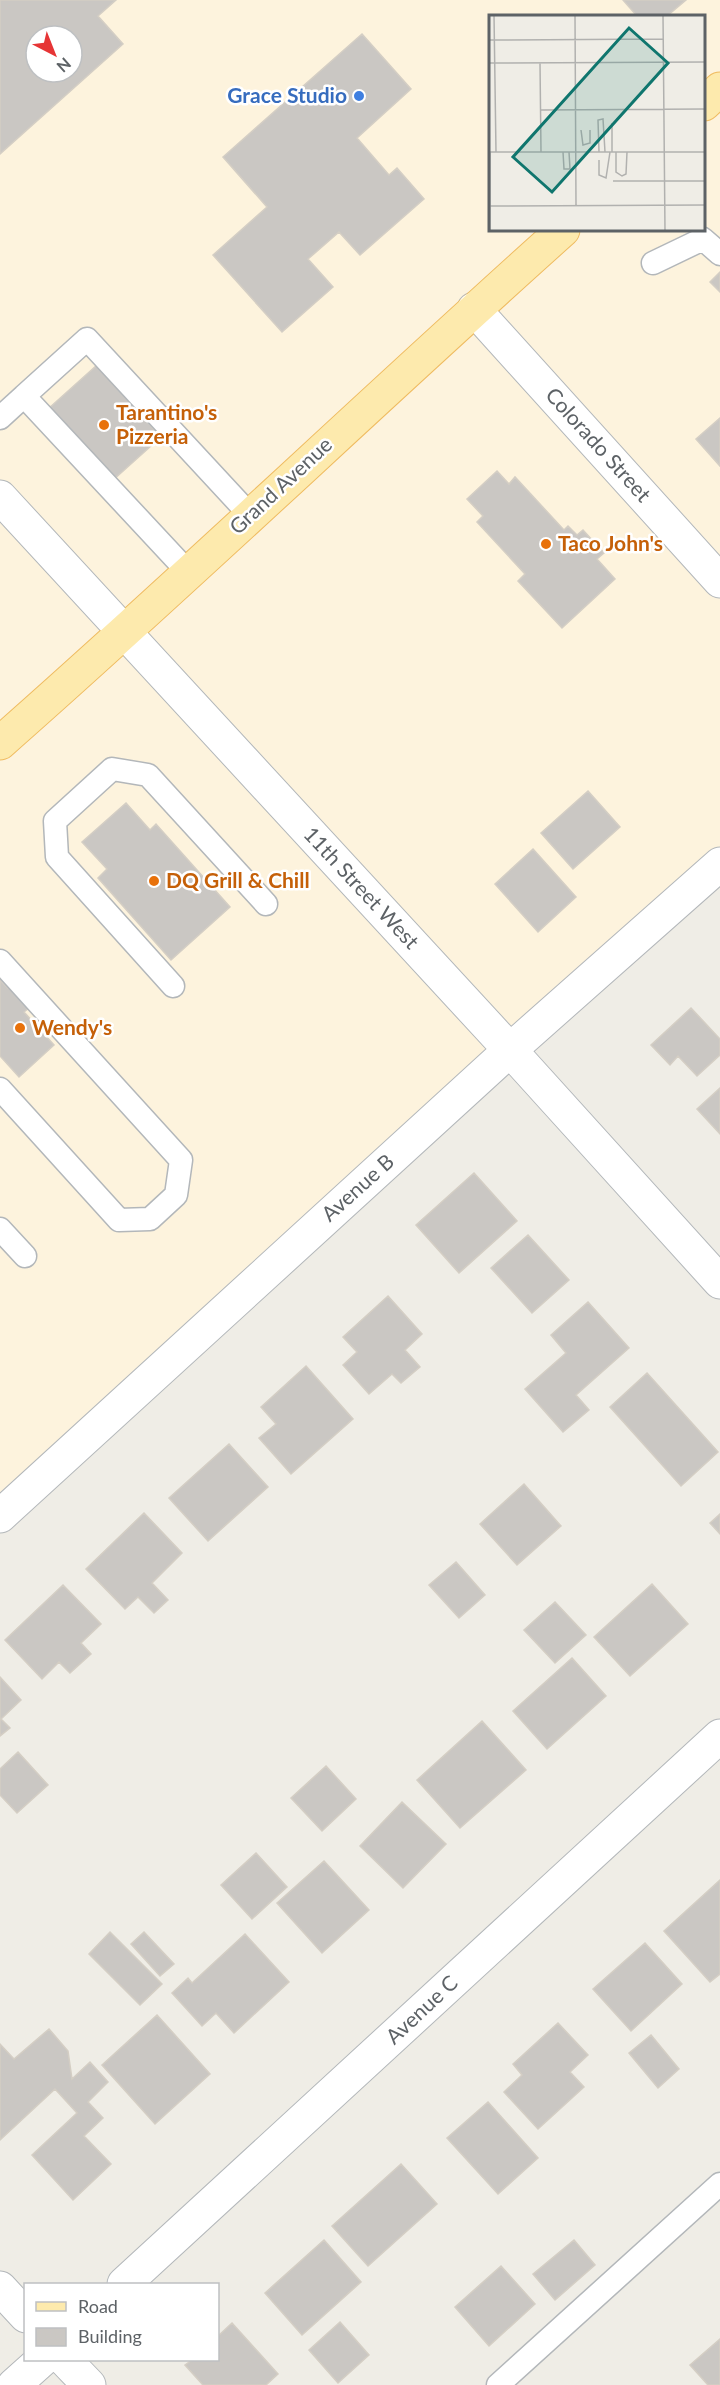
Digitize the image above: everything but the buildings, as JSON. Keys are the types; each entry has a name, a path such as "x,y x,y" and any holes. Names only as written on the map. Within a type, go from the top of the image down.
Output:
{"main road":[{"path":"705,103 720,89"},
{"name":"Grand Avenue","path":"0,742 125,633 188,572 562,231"}],"street":[{"name":"Colorado Street","path":"474,309 720,581"},
{"name":"11th Street West","path":"0,497 510,1050 720,1282"},
{"name":"Avenue B","path":"0,1516 510,1050 720,864"},
{"name":"Avenue C","path":"125,2283 720,1736"},
{"path":"0,2288 24,2314"},
{"path":"14,2385 41,2361"},
{"path":"66,2361 88,2385"}],"lane":[{"path":"653,263 703,239 720,254"},
{"path":"0,417 87,339 250,515"},
{"path":"24,396 188,572"},
{"path":"173,986 57,857 55,821 112,769 148,775 266,904"},
{"path":"0,961 181,1160 176,1195 150,1219 119,1220 0,1089"},
{"path":"0,1229 25,1256"},
{"path":"498,2385 720,2184"}],"shaded area":[{"path":"0,0 720,0 720,864 0,1516"}],"place":[{"name":"Grace Studio","path":"359,96"},
{"name":"Tarantino's Pizzeria","path":"104,425"},
{"name":"Taco John's","path":"546,544"},
{"name":"DQ Grill & Chill","path":"154,881"},
{"name":"Wendy's","path":"20,1028"}]}
